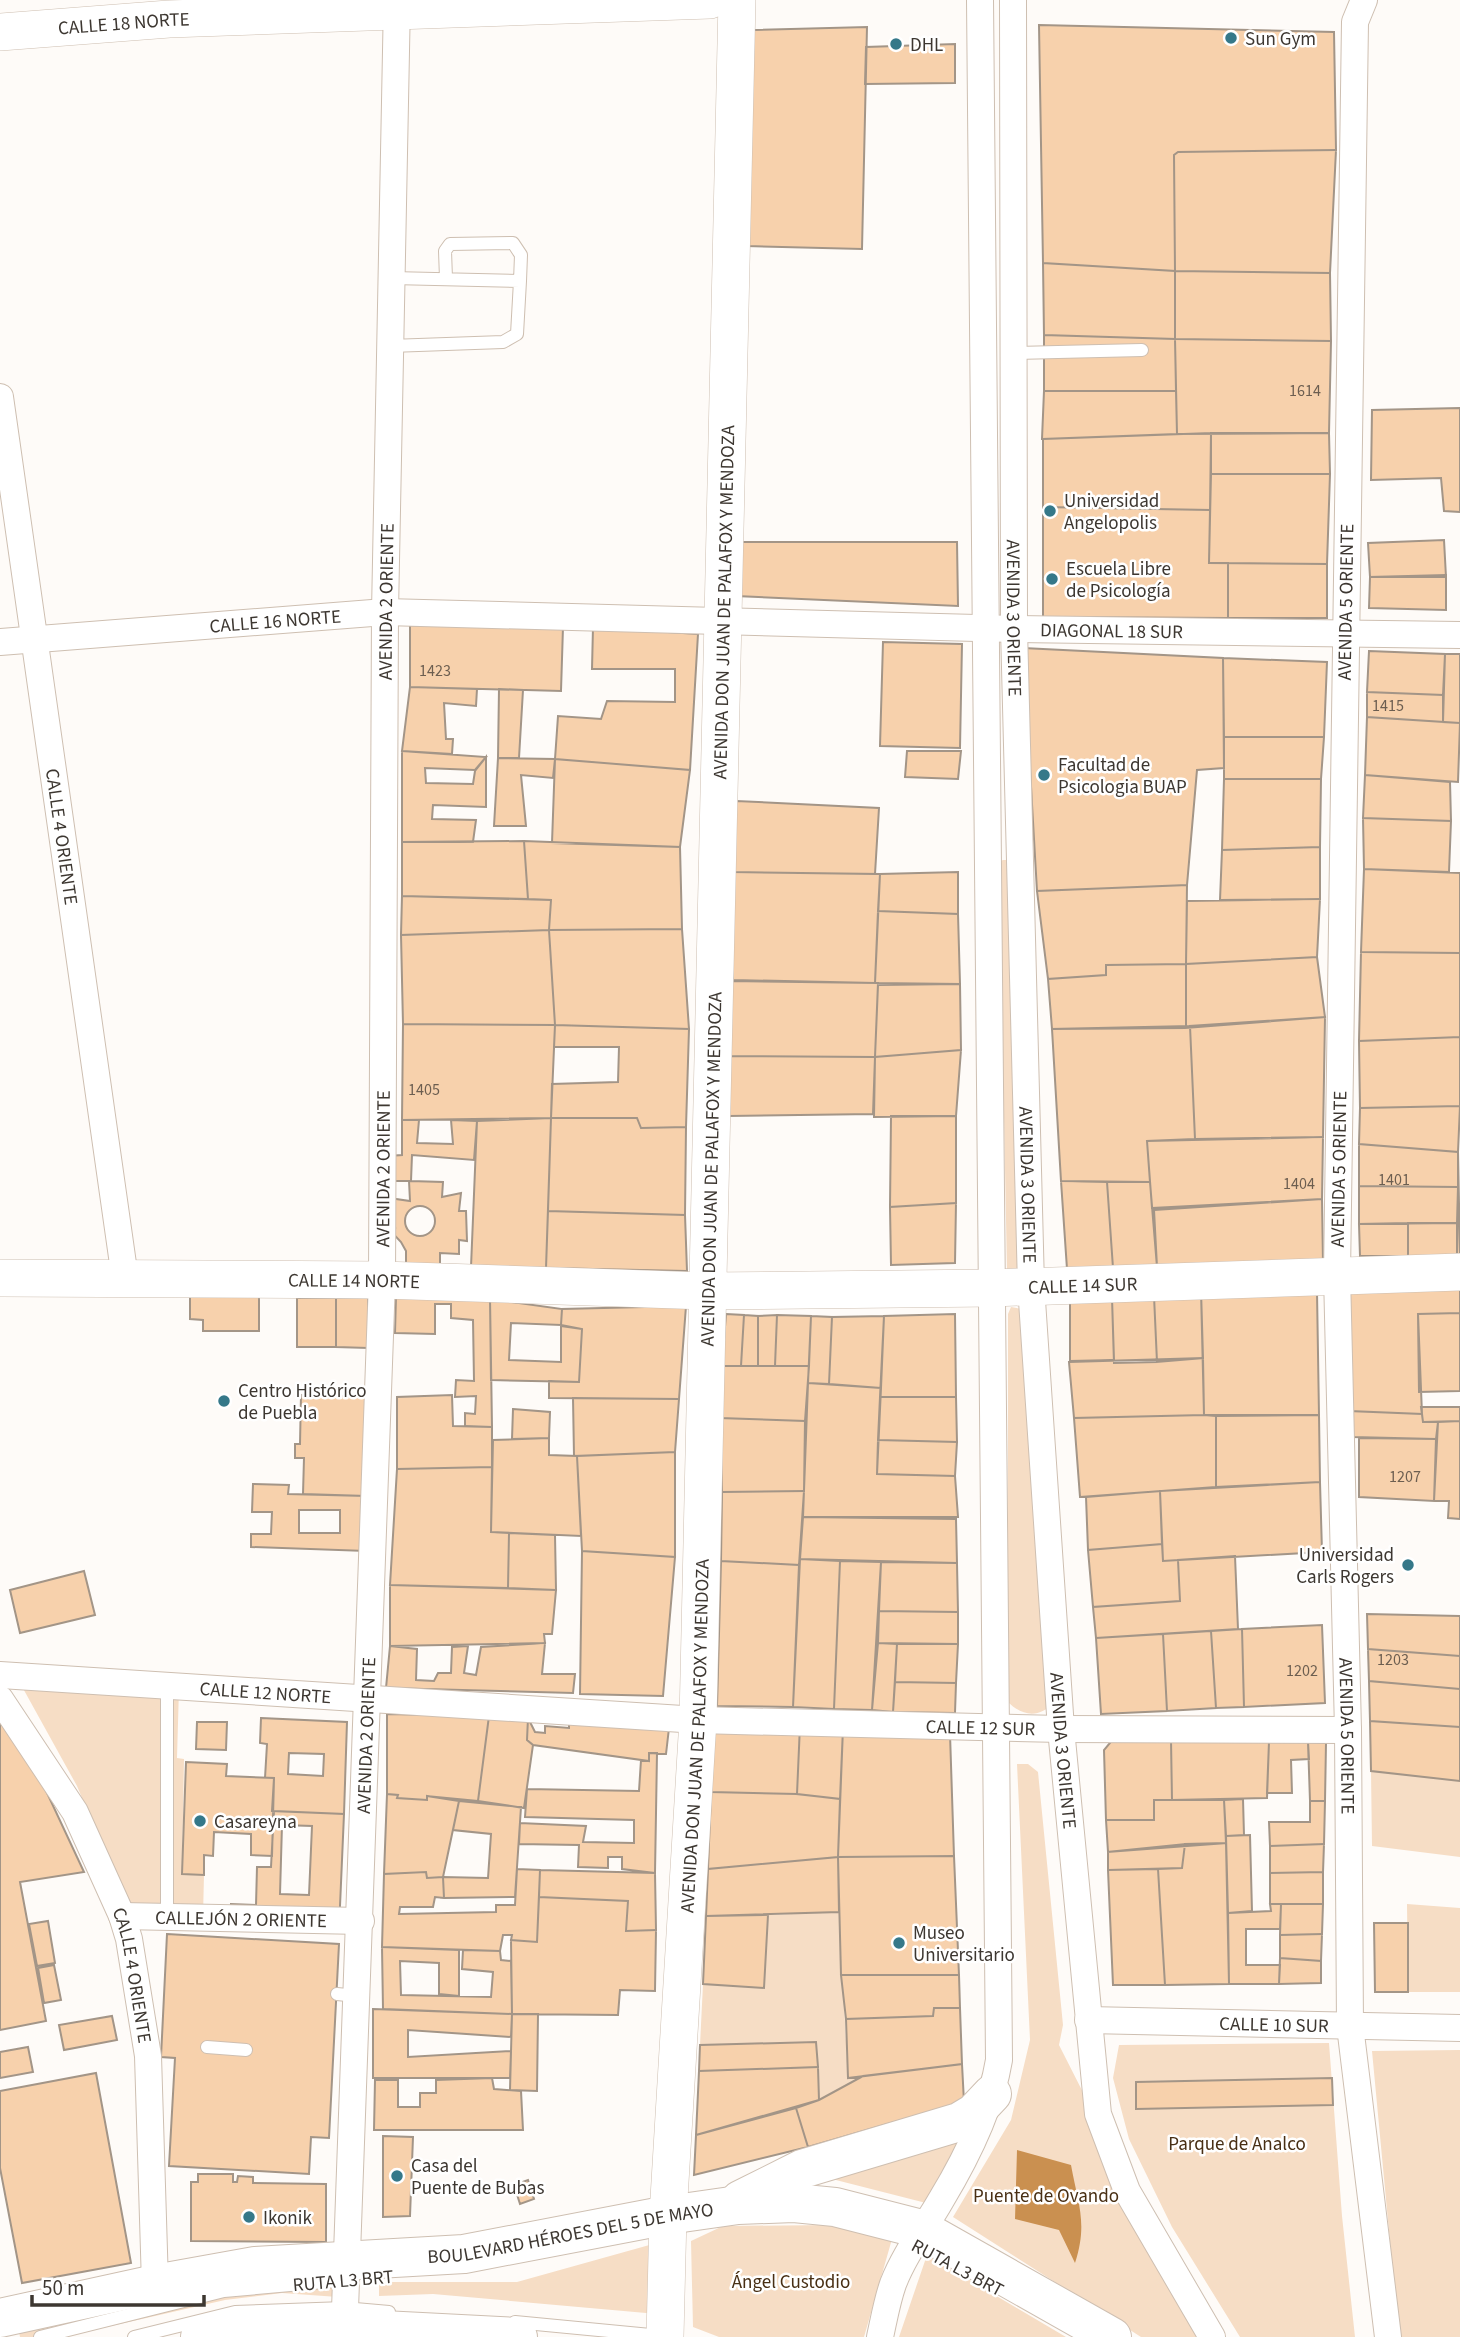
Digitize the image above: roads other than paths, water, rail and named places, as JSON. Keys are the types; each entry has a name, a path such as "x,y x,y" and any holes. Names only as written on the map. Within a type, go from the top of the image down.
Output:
{"main road":[{"name":"CALLE 18 NORTE","path":"0,32 167,9 710,0"},
{"name":"AVENIDA DON JUAN DE PALAFOX Y MENDOZA","path":"666,2337 664,2226 698,1720 737,0"},
{"name":"CALLE 14 SUR","path":"706,1291 992,1288 1460,1272"},
{"name":"CALLE 14 NORTE","path":"0,1278 382,1280 706,1291"},
{"path":"720,2215 802,2169 959,2122 974,2113 992,2094"},
{"name":"BOULEVARD HÉROES DEL 5 DE MAYO","path":"0,2318 155,2284 256,2266 350,2273 496,2249 664,2226 720,2215 814,2204 908,2235 1112,2337"},
{"path":"200,2337 344,2324 510,2329"}],"street":[{"name":"AVENIDA 3 ORIENTE","path":"880,2337 908,2235 951,2183 992,2094 999,2060 980,0"},
{"name":"AVENIDA 3 ORIENTE","path":"1013,0 1014,629 1031,1286 1061,1728 1098,2114 1127,2191 1212,2337"},
{"name":"AVENIDA 5 ORIENTE","path":"1364,0 1356,22 1344,636 1337,1275 1348,1730 1350,2026 1388,2337"},
{"name":"AVENIDA 2 ORIENTE","path":"344,2324 350,2273 347,1995 361,1921 382,1280 385,612 397,5"},
{"path":"983,283 1014,284"},
{"name":"CALLE 4 ORIENTE","path":"0,397 125,1278"},
{"name":"CALLE 16 NORTE","path":"0,642 385,612 721,622"},
{"name":"DIAGONAL 18 SUR","path":"721,622 1344,636 1460,635"},
{"name":"CALLE 12 NORTE","path":"0,1675 369,1701 698,1720"},
{"name":"CALLE 4 ORIENTE","path":"0,1699 75,1812 122,1916 148,2056 155,2284"},
{"name":"CALLE 12 SUR","path":"698,1720 994,1727 1348,1730"},
{"name":"CALLEJÓN 2 ORIENTE","path":"122,1916 361,1921"},
{"name":"CALLE 10 SUR","path":"1087,2020 1460,2028"}],"lane":[{"path":"390,346 511,340 519,325 521,256 513,243 450,244 444,251 446,278"},
{"path":"392,278 520,281"},
{"path":"1014,353 1142,350"},
{"path":"167,1686 167,1917"},
{"path":"207,2047 246,2050"},
{"path":"796,2218 823,2220"},
{"name":"RUTA L3 BRT","path":"908,2235 1049,2317"},
{"name":"RUTA L3 BRT","path":"40,2337 224,2291 350,2273"},
{"path":"134,2337 236,2312 344,2324 397,2312"},
{"path":"510,2329 666,2337"}],"place":[{"name":"Sun Gym","path":"1231,38"},
{"name":"DHL","path":"896,44"},
{"name":"Universidad Angelopolis","path":"1050,511"},
{"name":"Escuela Libre de Psicología","path":"1052,579"},
{"name":"Facultad de Psicologia BUAP","path":"1044,775"},
{"name":"Centro Histórico de Puebla","path":"224,1401"},
{"name":"Universidad Carls Rogers","path":"1408,1565"},
{"name":"Casareyna","path":"200,1821"},
{"name":"Museo Universitario","path":"899,1943"},
{"name":"Casa del Puente de Bubas","path":"397,2176"},
{"name":"Ikonik","path":"249,2217"}],"park label":[{"name":"Parque de Analco","path":"1237,2143"},
{"name":"Puente de Ovando","path":"1046,2195"},
{"name":"Ángel Custodio","path":"791,2281"}]}
